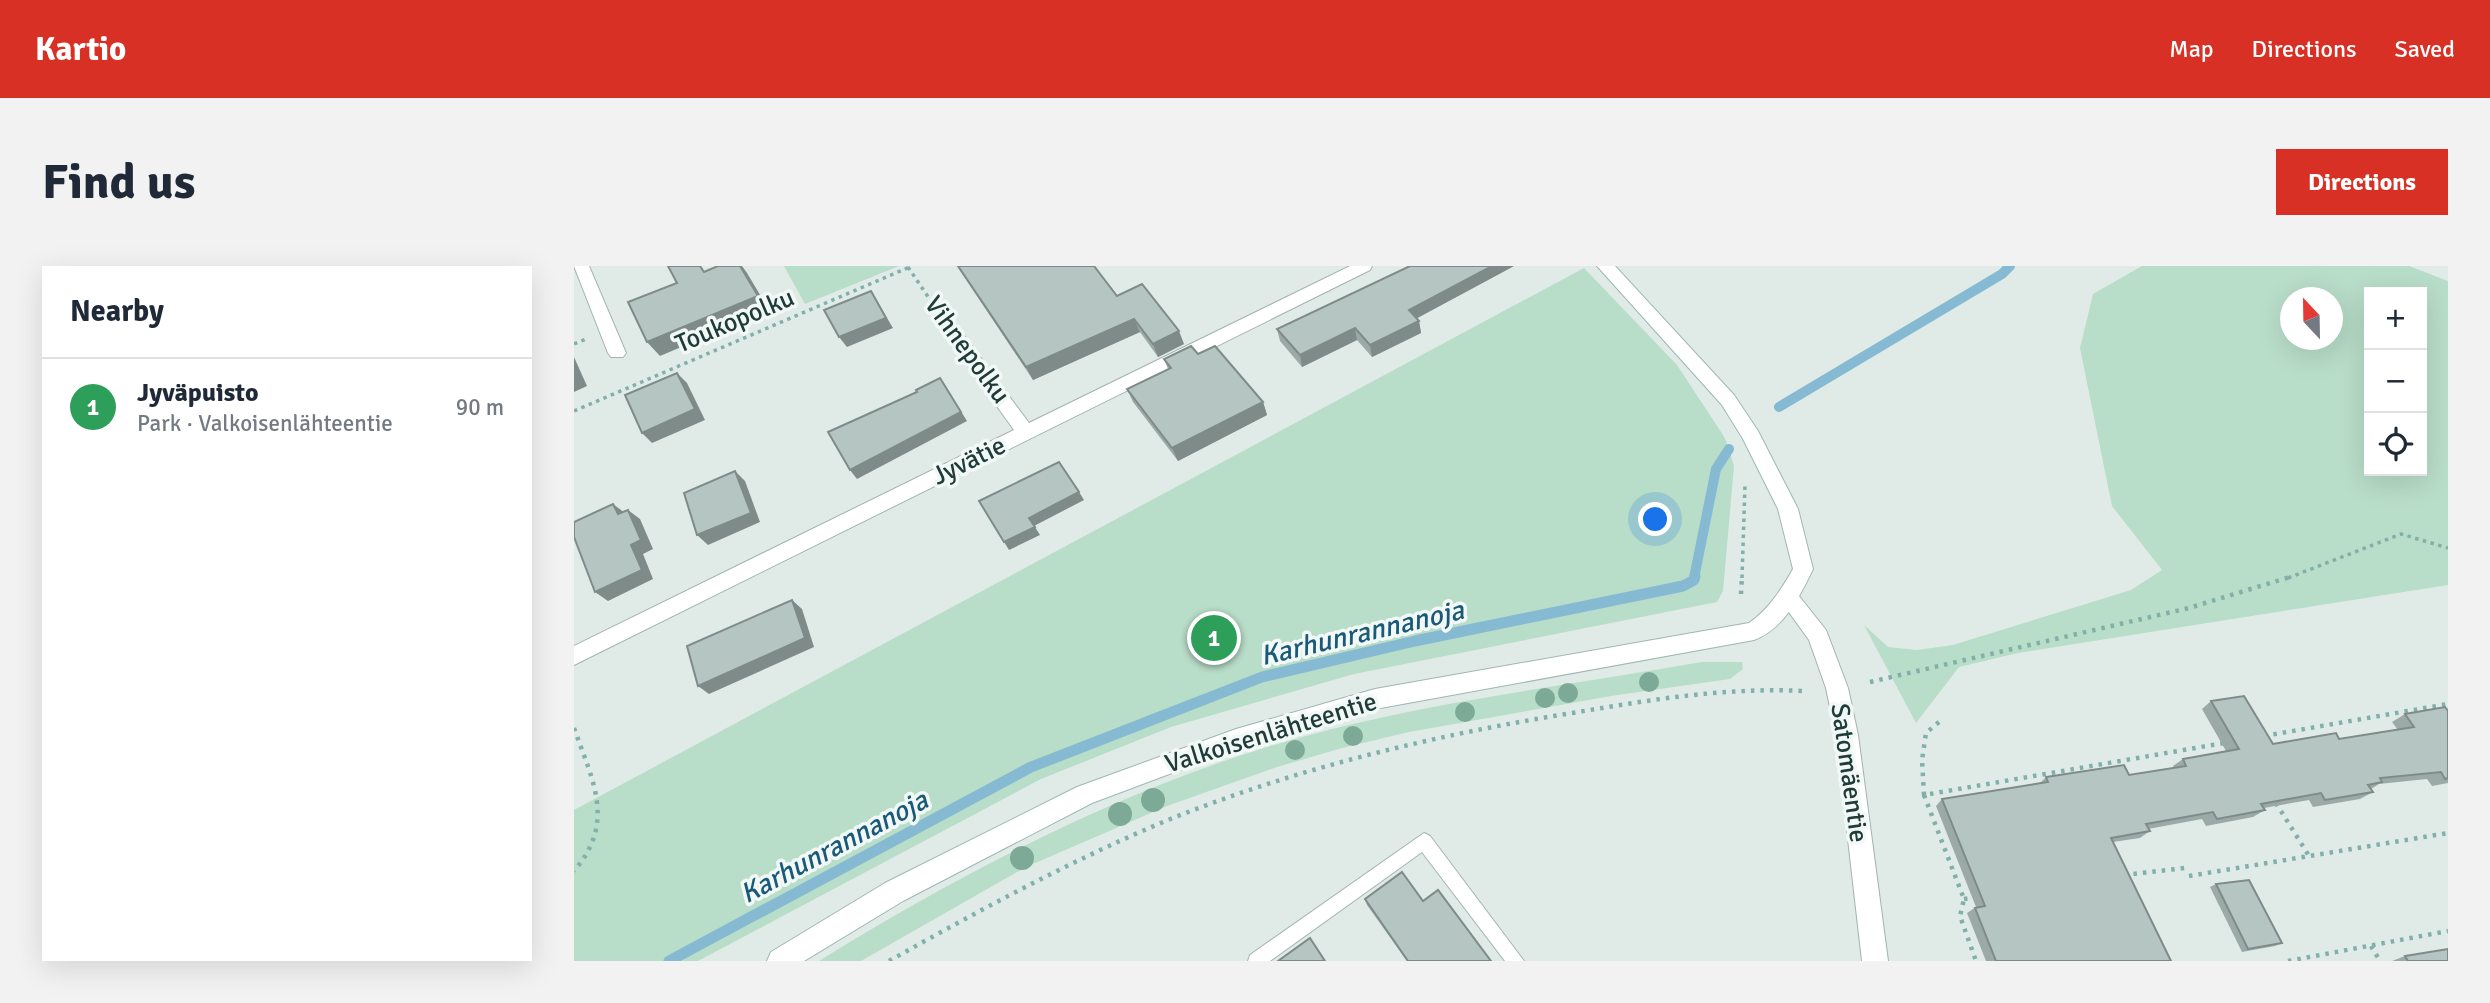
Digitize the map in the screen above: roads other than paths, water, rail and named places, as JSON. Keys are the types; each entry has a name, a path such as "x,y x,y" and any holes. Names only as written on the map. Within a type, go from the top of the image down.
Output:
{"street":[{"path":"580,266 617,354"},
{"name":"Jyvätie","path":"574,656 1364,266"},
{"name":"Valkoisenlähteentie","path":"780,961 894,892 1085,795 1236,740 1375,699 1754,631 1773,618 1788,597 1802,569 1788,509 1751,436 1728,400 1605,266"},
{"name":"Vihnepolku","path":"948,326 1026,433"},
{"name":"Satomäentie","path":"1788,597 1818,636 1837,688 1847,735 1875,961"}],"lane":[{"path":"1256,961 1424,841 1516,961"}],"waterway":[{"name":"Karhunrannanoja","path":"1779,407 2002,274 2010,266"},
{"name":"Karhunrannanoja","path":"1694,578 1716,469 1729,449"},
{"name":"Karhunrannanoja","path":"669,961 1031,767 1262,677 1415,641 1683,586 1694,580 1695,576"}],"place":[{"name":"Jyväpuisto","path":"1214,638"}]}
